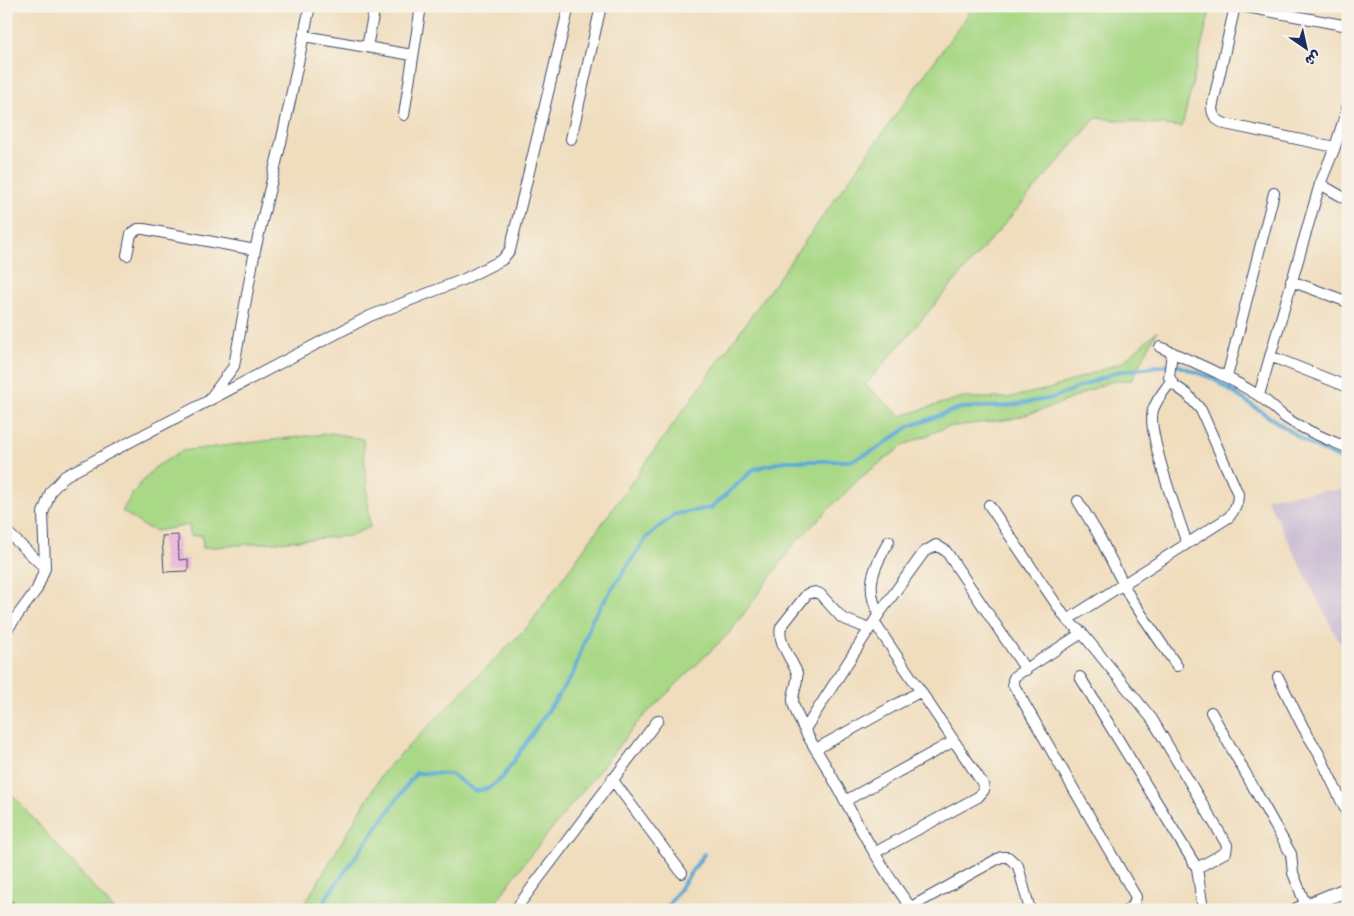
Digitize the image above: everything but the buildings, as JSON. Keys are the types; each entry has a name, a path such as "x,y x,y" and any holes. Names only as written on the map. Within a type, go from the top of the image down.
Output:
{"street":[{"path":"210,400 234,366 255,250 310,6"},
{"path":"367,47 375,6"},
{"path":"404,116 421,6"},
{"path":"6,631 37,589 45,568 43,513 51,491 64,476 370,316 462,280 502,260 510,250 569,6"},
{"path":"571,139 601,6"},
{"path":"1235,6 1212,115 1225,124 1335,147"},
{"path":"1241,6 1348,26"},
{"path":"304,36 412,55"},
{"path":"1259,395 1320,184 1335,147 1348,106"},
{"path":"1320,184 1348,200"},
{"path":"1227,377 1274,193"},
{"path":"127,255 131,234 138,229 255,250"},
{"path":"1291,281 1348,302"},
{"path":"1160,347 1171,356 1227,377 1259,395 1286,418 1310,432 1348,448"},
{"path":"1171,356 1170,379 1153,410 1153,432 1187,544"},
{"path":"1270,356 1348,387"},
{"path":"1066,620 1229,517 1235,510 1238,494 1200,410 1187,394 1170,379"},
{"path":"1078,501 1102,542 1123,584 1144,619 1177,666"},
{"path":"989,505 1066,620 1082,634 1152,719 1227,845 1226,852 1197,868"},
{"path":"6,531 45,568"},
{"path":"874,853 978,797 984,790 983,784 921,690 872,623 873,603 870,588 878,562 889,541"},
{"path":"805,729 872,623 924,552 936,545 941,546 946,551 1026,670"},
{"path":"872,623 849,620 836,613 820,594 812,592 807,594 781,627 779,632 780,640 797,673 798,679 793,700 816,749 874,853 897,890 912,909 1001,857 1008,857 1018,866 1030,910"},
{"path":"1082,634 1013,680 1015,689 1136,897 1134,904 1127,910"},
{"path":"1080,677 1197,868 1203,910"},
{"path":"1278,677 1319,754 1348,815"},
{"path":"816,749 921,690"},
{"path":"1211,712 1291,854 1293,874 1302,908 1348,889"},
{"path":"515,910 658,720"},
{"path":"845,801 954,741"},
{"path":"612,779 682,873"}],"shaded area":[{"path":"1348,489 1348,654 1334,632 1266,497"}],"green space":[{"path":"974,6 1211,6 1182,127 1096,118 865,385 901,416 959,398 1007,398 1049,389 1123,362 1157,331 1132,380 1109,382 1054,406 1012,419 947,427 904,445 860,478 794,544 731,631 638,722 525,862 490,910 301,910 384,771 529,625"},
{"path":"332,433 363,439 370,527 349,536 203,548 202,535 190,536 189,525 156,531 145,527 122,511 135,490 154,468 181,451"},
{"path":"9,791 114,910 6,910 6,793"}],"waterway":[{"path":"320,910 328,895 416,773 451,774 475,791 489,788 502,778 573,674 592,619 647,537 675,514 711,508 754,469 785,461 850,461 875,450 910,426 961,408 1007,406 1053,398 1116,372 1174,364 1212,378 1312,446 1348,462"},
{"path":"665,910 704,854"}]}
